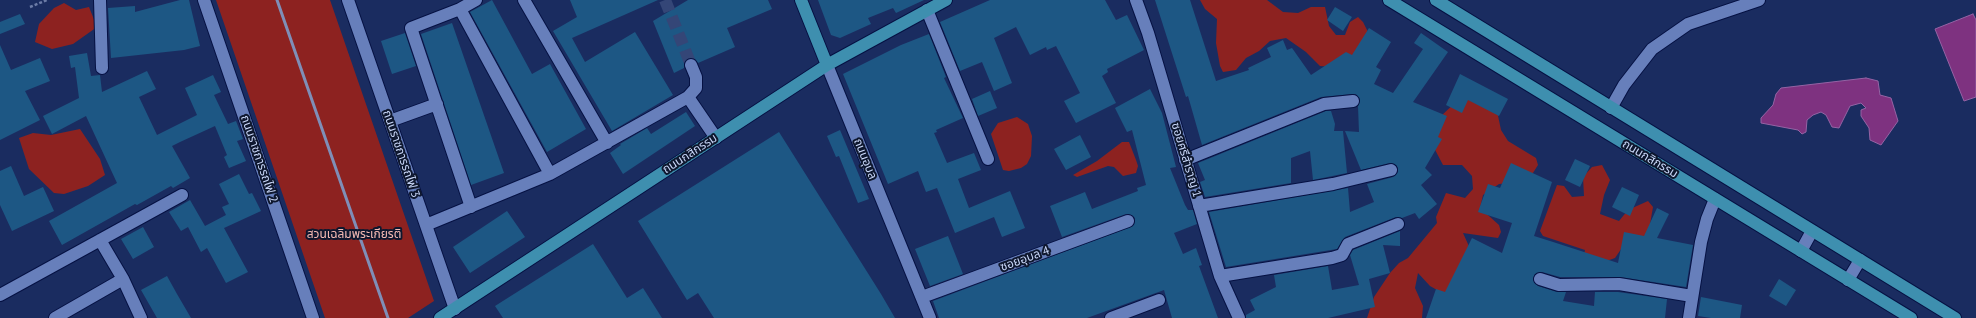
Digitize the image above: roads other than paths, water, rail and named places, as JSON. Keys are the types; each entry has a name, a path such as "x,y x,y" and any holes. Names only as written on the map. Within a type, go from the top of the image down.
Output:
{"main road":[{"name":"ถนนอุบล","path":"801,0 827,65"},
{"name":"ถนนกสิกรรม","path":"440,318 827,65 946,0"},
{"name":"ถนนกสิกรรม","path":"1389,0 1911,318"},
{"name":"ถนนกสิกรรม","path":"1436,0 1955,318"}],"street":[{"path":"100,0 102,68"},
{"name":"ถนนราชการรถไฟ 2","path":"204,0 314,318"},
{"name":"ถนนราชการรถไฟ 3","path":"348,0 455,309"},
{"path":"471,206 411,28 460,9 476,0"},
{"path":"524,0 607,143"},
{"name":"ซอยศรีสำราญ 1","path":"1136,0 1148,33 1220,276 1239,318"},
{"path":"1611,108 1624,85 1652,49 1688,24 1759,0"},
{"path":"460,9 550,174"},
{"path":"926,10 988,159"},
{"name":"ถนนอุบล","path":"827,65 930,318"},
{"path":"426,225 550,174 688,98 696,88 696,77 691,66"},
{"path":"688,98 716,138"},
{"path":"1185,160 1324,104 1353,101"},
{"path":"390,121 437,104"},
{"path":"1199,206 1333,184 1391,170"},
{"path":"0,295 182,195"},
{"path":"1689,318 1701,242 1707,219 1715,199"},
{"name":"ซอยอุบล 4","path":"922,297 1128,221"},
{"path":"1220,276 1332,258 1342,255 1348,244 1398,224"},
{"path":"1801,251 1812,231"},
{"path":"100,240 123,279 141,318"},
{"path":"1848,280 1860,260"},
{"path":"55,318 123,279"},
{"path":"1540,279 1559,285 1619,284 1692,296"},
{"path":"1111,318 1159,300"}],"tunnel":[{"path":"665,0 691,65"}],"railway":[{"path":"277,0 388,318"}],"park label":[{"name":"สวนเฉลิมพระเกียรติ","path":"354,235"}]}
